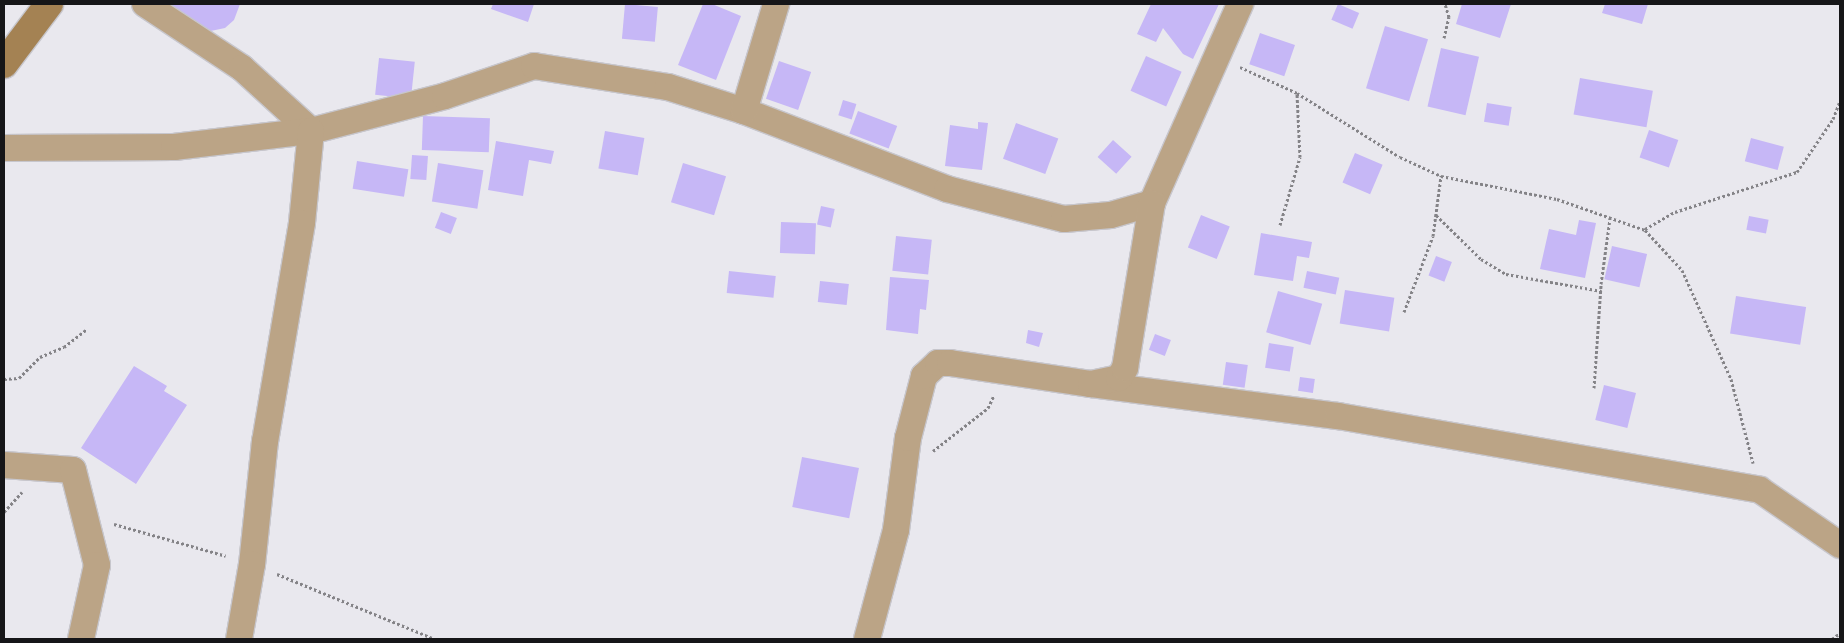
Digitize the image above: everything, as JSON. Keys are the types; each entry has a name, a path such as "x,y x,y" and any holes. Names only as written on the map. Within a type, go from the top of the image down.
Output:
{"main road":[{"path":"4,64 49,4"}],"street":[{"path":"145,4 242,68 311,131"},
{"path":"744,111 776,4"},
{"path":"1092,384 1119,378 1125,368 1152,204 1240,4"},
{"path":"4,148 174,147 311,131 444,96 534,66 668,87 744,111 947,189 1014,207 1064,218 1111,215 1152,204"},
{"path":"239,639 252,564 265,441 302,223 311,131"},
{"path":"867,639 896,530 903,474 924,376 938,363 950,362 1092,384 1338,416 1760,490 1840,545"},
{"path":"4,465 73,470 97,565 81,639"}],"path":[{"path":"1444,38 1449,17 1445,4"},
{"path":"1217,57 1297,93 1400,157 1441,176 1558,199 1644,230 1682,270 1727,370 1760,490"},
{"path":"1280,224 1300,157 1297,93"},
{"path":"1644,230 1675,212 1797,172 1834,119 1840,102"},
{"path":"1404,312 1433,236 1441,176"},
{"path":"1436,215 1481,258 1506,274 1601,291"},
{"path":"1594,388 1601,291 1610,218"},
{"path":"4,379 19,378 40,358 64,347 87,329"},
{"path":"903,474 988,408 1006,372"},
{"path":"85,515 252,564 435,639"},
{"path":"1832,639 1840,633"}],"building":[{"path":"172,4 240,4 234,20 225,28 201,33 174,12"},
{"path":"493,4 534,4 528,22 491,9"},
{"path":"625,4 658,7 655,42 622,39"},
{"path":"703,4 712,4 741,16 716,80 678,65"},
{"path":"1151,4 1219,4 1193,59 1183,54 1163,28 1156,42 1137,34"},
{"path":"1338,4 1359,13 1353,29 1331,20"},
{"path":"1462,4 1511,4 1500,38 1456,24"},
{"path":"1605,4 1648,4 1642,24 1602,13"},
{"path":"1385,26 1428,39 1409,101 1366,88"},
{"path":"1260,33 1295,45 1284,76 1249,64"},
{"path":"1441,48 1479,57 1466,115 1428,106"},
{"path":"1146,56 1182,72 1166,107 1131,91"},
{"path":"379,58 415,62 411,99 375,95"},
{"path":"779,61 811,72 798,110 766,99"},
{"path":"1580,78 1653,91 1646,127 1574,114"},
{"path":"843,100 856,104 852,119 838,115"},
{"path":"1487,103 1512,107 1509,126 1484,122"},
{"path":"858,111 897,126 889,148 849,133"},
{"path":"423,116 490,118 489,152 422,150"},
{"path":"978,122 988,123 982,170 945,166 950,125 978,129"},
{"path":"1016,123 1058,138 1045,174 1003,159"},
{"path":"1649,130 1678,140 1669,168 1640,157"},
{"path":"605,131 644,138 638,175 598,168"},
{"path":"1751,138 1784,147 1778,170 1745,161"},
{"path":"1113,140 1132,157 1116,174 1098,157"},
{"path":"496,141 554,151 551,164 529,160 523,196 488,190"},
{"path":"1355,153 1383,165 1370,194 1342,182"},
{"path":"412,155 428,156 426,180 410,179"},
{"path":"357,161 408,169 404,197 353,189"},
{"path":"438,163 483,170 477,209 432,202"},
{"path":"683,163 726,176 714,215 671,202"},
{"path":"821,206 835,209 831,227 817,225"},
{"path":"441,212 457,218 451,234 435,228"},
{"path":"1201,215 1230,227 1217,259 1188,247"},
{"path":"1749,216 1769,220 1766,234 1746,230"},
{"path":"1579,220 1596,223 1585,278 1540,269 1549,229 1576,235"},
{"path":"781,222 816,223 815,254 780,253"},
{"path":"1261,233 1312,242 1309,258 1297,256 1293,281 1254,275"},
{"path":"896,236 932,240 928,275 892,271"},
{"path":"1612,246 1647,254 1639,287 1604,279"},
{"path":"1436,256 1452,262 1444,282 1428,276"},
{"path":"729,271 776,276 773,298 727,293"},
{"path":"1307,271 1339,278 1336,294 1303,288"},
{"path":"890,277 929,280 926,310 920,309 918,334 886,330"},
{"path":"820,281 849,284 847,305 818,302"},
{"path":"1345,290 1394,298 1389,331 1340,324"},
{"path":"1278,291 1322,304 1310,345 1266,332"},
{"path":"1736,296 1806,307 1800,345 1730,334"},
{"path":"1028,330 1043,333 1039,347 1026,343"},
{"path":"1155,334 1171,340 1165,356 1149,350"},
{"path":"1269,343 1294,347 1290,372 1265,368"},
{"path":"1226,362 1248,365 1245,388 1223,385"},
{"path":"134,366 167,386 164,391 187,405 136,484 81,448"},
{"path":"1300,377 1315,379 1313,393 1298,391"},
{"path":"1604,385 1636,393 1627,428 1595,420"},
{"path":"802,457 859,468 849,518 792,507"}]}
